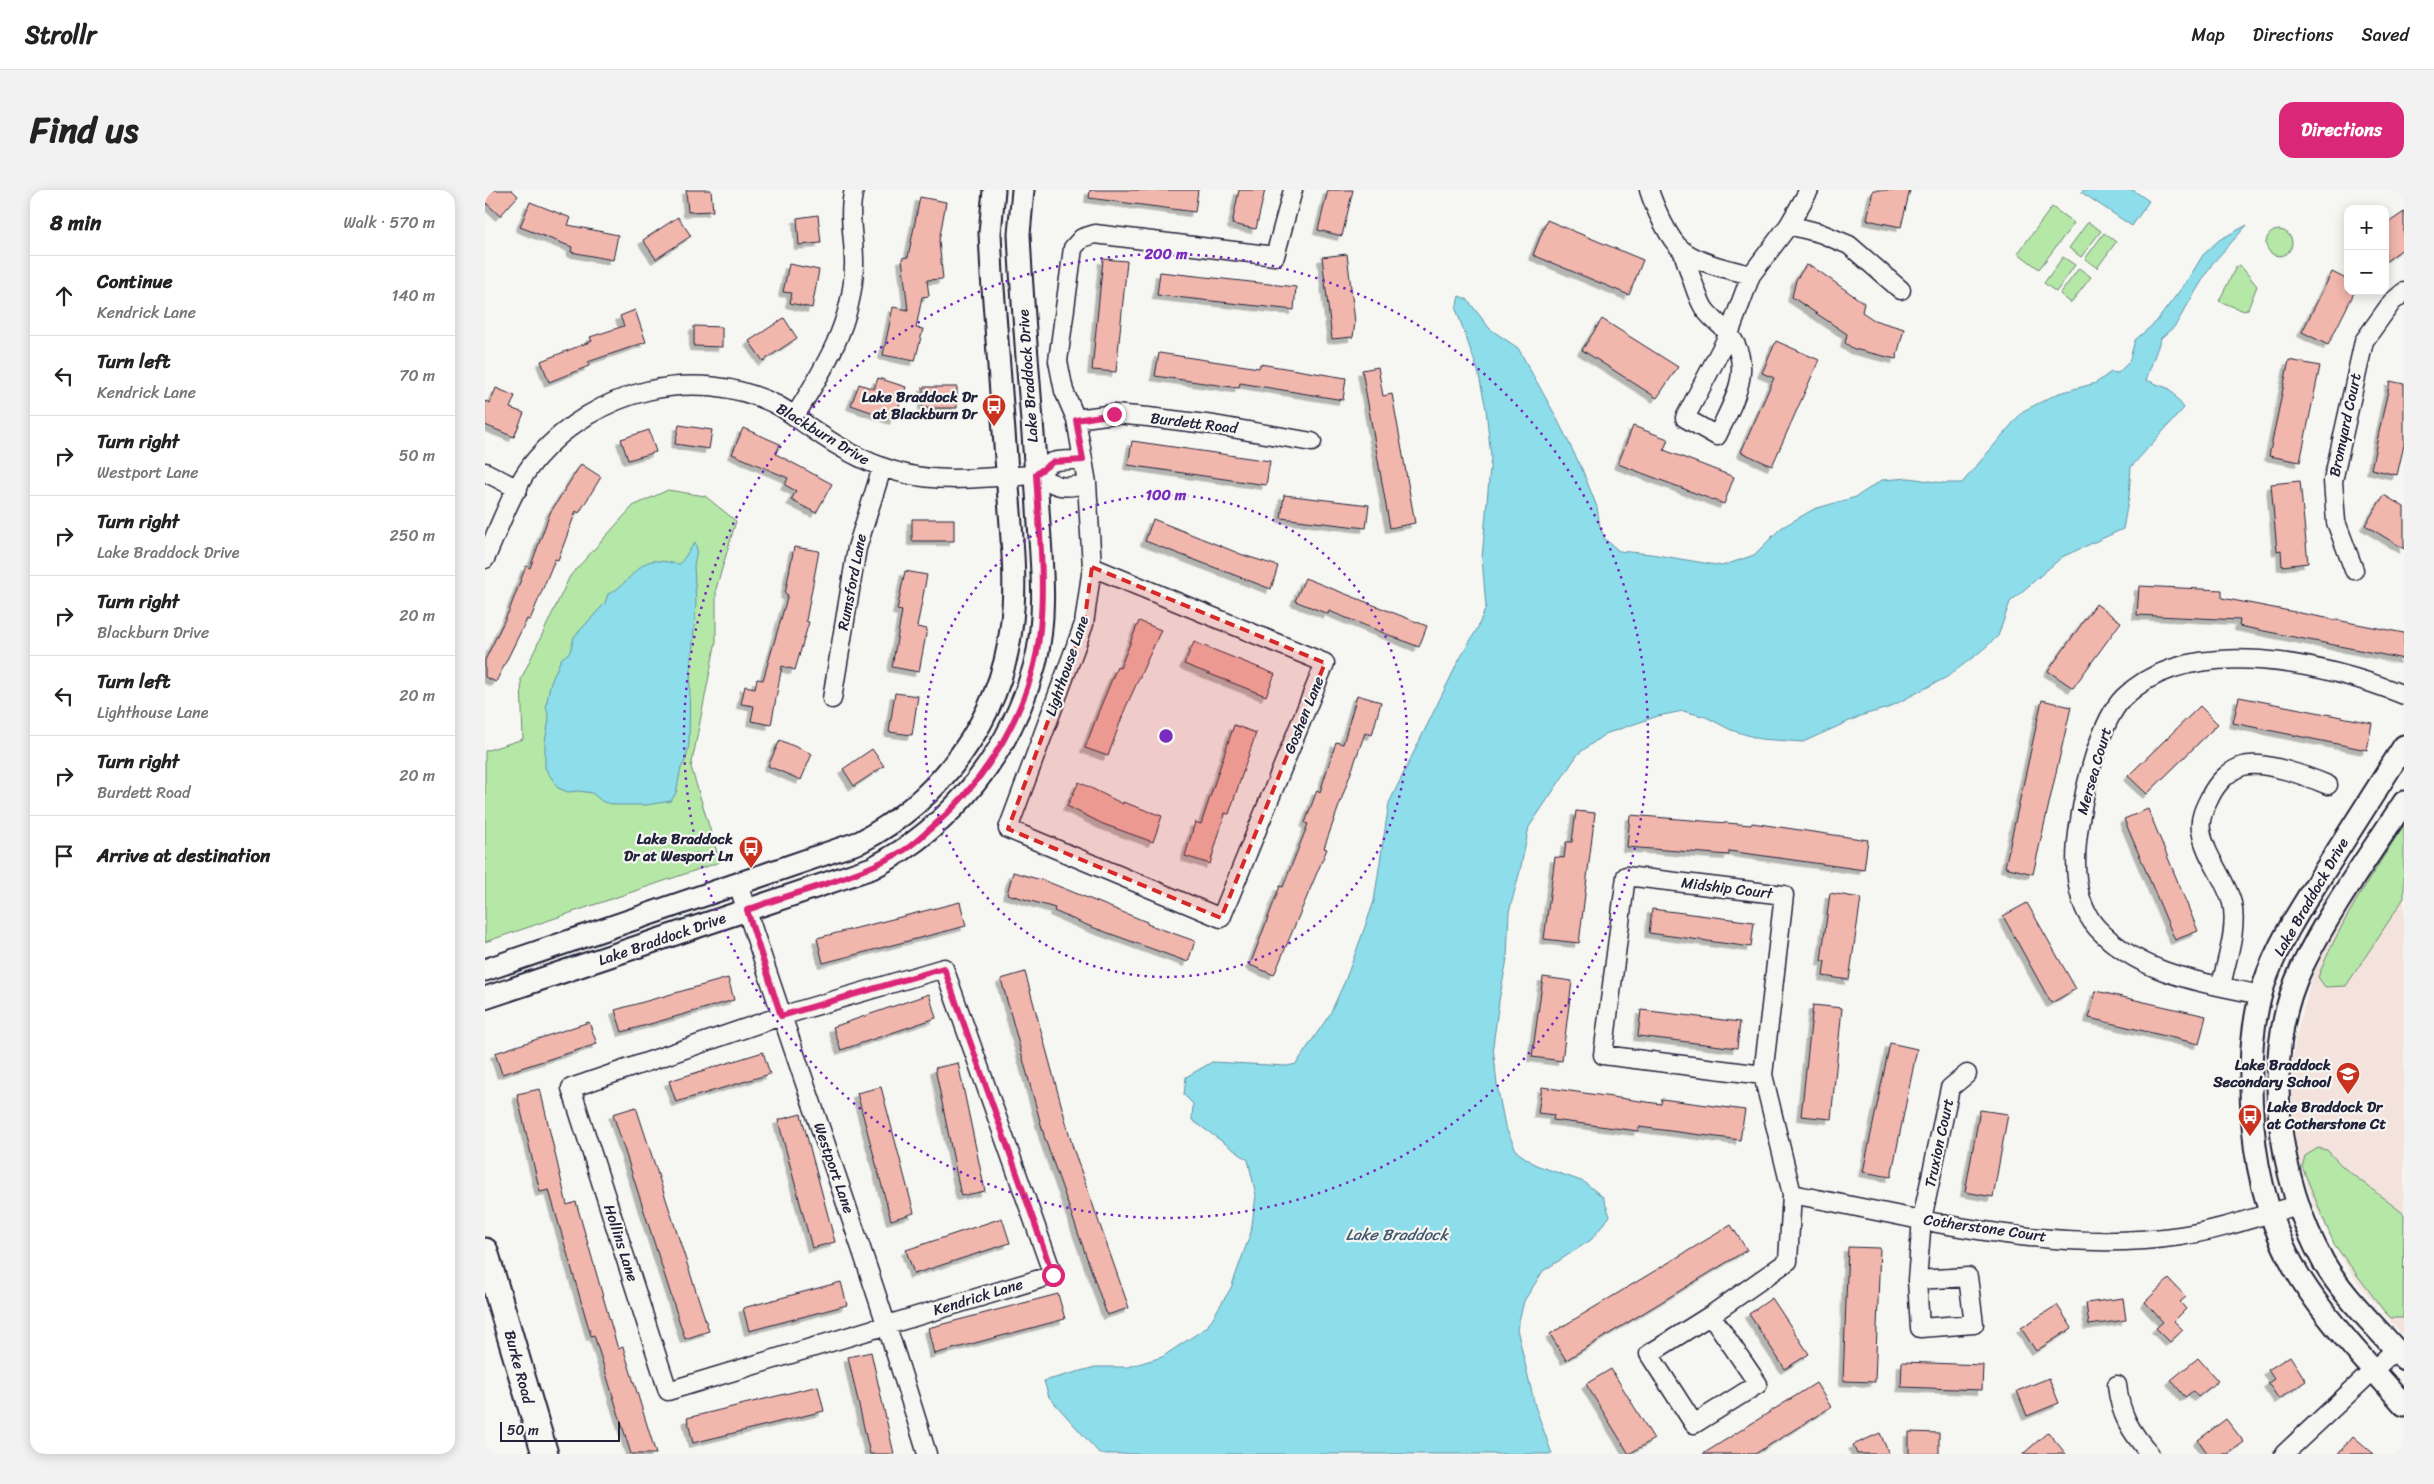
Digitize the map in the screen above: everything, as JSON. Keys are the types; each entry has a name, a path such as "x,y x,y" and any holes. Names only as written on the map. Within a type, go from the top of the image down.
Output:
{"main road":[{"name":"Burke Road","path":"485,1251 545,1454"}],"street":[{"path":"795,416 829,361 847,316 854,268 851,210 854,190"},
{"name":"Lake Braddock Drive","path":"485,970 838,850 886,828 930,792 953,767 972,738 998,683 1007,656 1012,628 1013,573 991,258 990,233 994,190"},
{"name":"Lake Braddock Drive","path":"485,998 848,877 902,852 950,813 975,784 996,753 1025,694 1035,663 1040,631 1042,596 1036,474 1019,234 1023,190"},
{"name":"Lighthouse Lane","path":"1221,918 1008,829 1084,624 1092,567 1087,484 1076,420 1064,391 1058,361 1073,248 1083,238 1095,234 1275,256 1293,190"},
{"path":"1649,190 1655,209 1682,250 1705,309 1729,334 1739,353 1742,380 1737,395 1717,436 1685,418 1729,334 1751,275 1789,225 1809,190"},
{"path":"1789,225 1821,233 1849,245 1901,290"},
{"path":"1682,250 1705,261 1751,275"},
{"name":"Bromyard Court","path":"2354,570 2336,522 2333,481 2364,341 2391,302 2404,292"},
{"name":"Blackburn Drive","path":"485,559 518,489 535,459 565,430 601,406 640,392 682,385 722,387 776,405 839,447 882,468 929,478 956,479 1036,474 1053,462 1083,460"},
{"name":"Burdett Road","path":"1076,420 1114,414 1148,417 1214,424 1311,442"},
{"name":"Rumsford Lane","path":"832,699 857,548 882,468"},
{"path":"485,472 518,489"},
{"path":"1036,474 1057,487 1074,487 1087,484"},
{"name":"Goshen Lane","path":"1092,567 1325,663 1221,918"},
{"name":"Mersea Court","path":"2261,995 2168,973 2140,962 2101,932 2084,906 2077,876 2076,843 2083,797 2104,728 2123,698 2150,677 2193,662 2255,659 2309,668 2376,684 2404,696"},
{"name":"Lake Braddock Drive","path":"2404,746 2304,903 2276,956 2261,995 2252,1046 2251,1104 2254,1143 2270,1213 2300,1278 2339,1331 2404,1405"},
{"path":"2221,986 2232,932 2232,904 2207,854 2200,827 2203,811 2212,793 2224,777 2243,766 2259,766 2302,774 2328,784"},
{"name":"Lake Braddock Drive","path":"2400,1354 2360,1312 2338,1284 2325,1263 2298,1205 2289,1177 2282,1139 2279,1102 2280,1049 2291,996 2302,968 2329,918 2404,802"},
{"name":"Midship Court","path":"1627,876 1784,894 1763,1075 1603,1055 1627,876"},
{"name":"Westport Lane","path":"738,884 781,1016 888,1324 927,1454"},
{"name":"Kendrick Lane","path":"781,1016 944,968 1053,1275 888,1324"},
{"name":"Hollins Lane","path":"781,1016 571,1088 668,1391 888,1324"},
{"name":"Truxion Court","path":"1917,1280 1922,1219 1951,1088 1967,1074"},
{"path":"1711,1315 1758,1384 1694,1424 1649,1354 1711,1315 1788,1261 1792,1194 1763,1075"},
{"name":"Cotherstone Court","path":"1792,1194 1922,1219 2040,1238 2137,1240 2180,1236 2298,1205"},
{"path":"2284,1454 2374,1370 2400,1354"},
{"path":"2117,1386 2120,1407 2126,1424 2150,1454"}],"highlighted area":[{"path":"1092,567 1325,663 1221,918 1008,829 1084,624"}],"shaded area":[{"name":"Lake Braddock Secondary School","path":"2404,823 2404,1337 2357,1282 2341,1257 2314,1205 2298,1157 2292,1113 2291,1077 2295,1040 2312,977 2338,925"}],"green space":[{"path":"2052,207 2074,223 2039,269 2018,253"},
{"path":"2088,222 2101,231 2081,257 2069,248"},
{"path":"2279,230 2289,233 2292,243 2289,253 2279,256 2269,253 2266,243 2269,233"},
{"path":"2104,233 2116,242 2097,268 2085,259"},
{"path":"2063,257 2075,265 2056,292 2044,283"},
{"path":"2240,265 2257,286 2248,309 2244,311 2219,301 2236,267"},
{"path":"2079,268 2091,277 2071,303 2060,294"},
{"path":"668,490 705,496 736,521 716,589 716,641 691,767 720,862 485,942 485,751 523,739 521,679 570,576 633,506"},
{"path":"2404,825 2404,898 2346,986 2325,987 2318,977 2326,957 2357,899"},
{"path":"2318,1148 2327,1150 2343,1167 2404,1214 2403,1318 2391,1318 2384,1311 2334,1244 2302,1167 2305,1156"}],"water":[{"path":"2083,190 2133,190 2149,201 2132,226 2081,192"},
{"name":"Lake Braddock","path":"2247,225 2212,264 2175,326 2161,338 2146,380 2170,389 2184,408 2131,467 2129,496 2123,529 2062,557 2010,602 1998,636 1980,652 1947,677 1888,708 1863,715 1803,742 1760,739 1731,730 1706,717 1683,711 1658,716 1605,734 1578,754 1529,827 1509,912 1507,959 1493,1046 1497,1085 1505,1126 1517,1152 1536,1165 1584,1182 1603,1197 1610,1216 1591,1240 1543,1271 1524,1301 1517,1329 1535,1406 1552,1454 1100,1454 1049,1397 1044,1381 1095,1367 1128,1367 1162,1357 1207,1327 1231,1288 1251,1232 1256,1195 1248,1160 1192,1120 1193,1104 1184,1095 1186,1077 1212,1062 1287,1066 1296,1064 1330,1014 1345,981 1374,901 1389,803 1458,662 1477,629 1486,607 1482,558 1491,457 1486,409 1478,371 1456,309 1459,296 1467,299 1490,329 1518,348 1582,469 1597,507 1600,527 1605,539 1619,551 1651,554 1722,566 1754,555 1781,528 1814,509 1856,497 1882,480 1909,478 1943,483 1962,483 2023,411 2059,393 2096,383 2111,372 2118,373 2129,362 2135,340 2156,322 2187,281 2203,255 2219,240"},
{"path":"695,542 697,550 694,565 696,604 690,681 689,744 686,759 681,768 676,793 671,801 646,805 617,805 603,802 592,793 568,792 558,788 545,768 545,742 549,719 546,706 550,685 561,659 570,652 574,637 605,603 608,594 620,587 646,563 662,561 680,564"}],"building":[{"path":"485,190 512,190 518,196 500,216 485,202"},
{"path":"686,190 711,190 713,211 688,212"},
{"path":"1090,190 1198,190 1195,212 1089,198"},
{"path":"1239,190 1265,190 1256,229 1232,224"},
{"path":"1328,190 1353,190 1342,236 1318,230"},
{"path":"1873,190 1910,190 1901,227 1867,220"},
{"path":"920,197 946,202 939,241 943,279 927,280 929,296 922,297 916,328 923,329 915,361 883,355 893,307 908,310 902,258 908,257"},
{"path":"530,202 571,218 568,225 618,235 613,260 571,252 572,247 520,227"},
{"path":"2404,212 2404,248 2389,259 2389,250 2389,222"},
{"path":"818,215 821,243 799,245 797,218"},
{"path":"678,217 691,236 656,259 643,240"},
{"path":"1547,220 1643,260 1629,295 1533,255"},
{"path":"1347,254 1355,322 1353,337 1332,339 1322,257"},
{"path":"1103,259 1127,261 1116,372 1092,370"},
{"path":"789,264 819,270 812,308 790,303 792,293 783,292"},
{"path":"1806,265 1813,267 1864,303 1862,312 1874,320 1904,329 1896,359 1854,349 1845,343 1847,334 1792,297 1796,280"},
{"path":"1160,272 1296,287 1294,310 1157,295"},
{"path":"2332,272 2344,278 2344,295 2353,295 2328,345 2302,332"},
{"path":"635,310 646,342 588,362 589,366 549,382 541,361 592,341 590,337 624,326 620,316"},
{"path":"784,318 797,338 763,361 749,341"},
{"path":"1602,319 1678,367 1657,398 1582,350"},
{"path":"694,326 722,327 722,347 694,346"},
{"path":"1776,341 1819,360 1772,466 1741,452 1774,378 1762,373"},
{"path":"1159,353 1259,368 1260,364 1346,378 1343,400 1240,383 1239,388 1155,376"},
{"path":"2289,360 2320,366 2300,462 2269,456"},
{"path":"1378,367 1383,396 1392,394 1415,523 1390,528 1362,370"},
{"path":"878,378 906,387 894,420 851,405 859,384 874,389"},
{"path":"2390,381 2404,384 2404,445 2397,475 2371,469"},
{"path":"923,387 957,387 957,408 923,408"},
{"path":"496,388 515,396 510,408 524,413 514,437 485,425 485,401 490,403"},
{"path":"679,425 712,430 709,449 675,444"},
{"path":"1633,426 1668,439 1664,450 1734,477 1724,504 1618,464"},
{"path":"743,428 780,444 776,454 832,484 816,513 791,500 796,491 785,485 788,478 732,454"},
{"path":"649,430 656,452 628,460 621,439"},
{"path":"1132,441 1270,461 1266,485 1128,465"},
{"path":"581,464 601,477 579,513 576,511 558,560 555,559 530,620 527,619 496,682 485,677 485,660 509,611 526,566 530,568 550,513"},
{"path":"2300,481 2308,563 2282,566 2281,550 2277,551 2271,484"},
{"path":"1284,495 1369,505 1366,528 1281,518"},
{"path":"2384,495 2404,507 2404,549 2365,525"},
{"path":"912,519 954,519 954,541 912,541"},
{"path":"1153,519 1243,555 1278,566 1271,589 1145,541"},
{"path":"794,547 819,551 806,621 809,622 795,670 782,666 771,725 751,721 754,706 741,704 745,686 755,688 757,679 763,680 788,595 785,594"},
{"path":"905,571 927,575 917,627 927,629 919,672 892,667 902,611 897,610"},
{"path":"1305,578 1427,626 1419,647 1329,611 1328,614 1295,601"},
{"path":"2139,586 2222,590 2222,598 2404,633 2404,659 2239,626 2240,620 2137,615"},
{"path":"2096,604 2121,622 2073,688 2048,671"},
{"path":"1139,621 1161,630 1125,709 1108,756 1085,748 1117,667 1120,668"},
{"path":"1194,642 1275,674 1266,696 1184,664"},
{"path":"895,693 918,696 912,735 889,732"},
{"path":"1357,695 1381,702 1372,735 1365,733 1324,848 1327,849 1274,975 1250,965 1280,886 1283,887 1308,824 1305,823 1317,790 1320,792 1336,742 1343,744"},
{"path":"2239,697 2372,723 2367,750 2233,723"},
{"path":"2042,700 2071,707 2033,874 2005,867"},
{"path":"2200,706 2218,724 2147,794 2128,776"},
{"path":"1234,725 1256,733 1229,814 1225,813 1210,864 1185,856 1195,822 1201,824"},
{"path":"780,740 812,754 801,780 768,766"},
{"path":"872,749 884,766 854,786 843,769"},
{"path":"1079,782 1123,804 1123,802 1162,816 1153,842 1103,824 1067,806"},
{"path":"2148,809 2198,931 2175,940 2124,819"},
{"path":"1576,811 1595,813 1579,943 1544,939 1555,857 1564,858 1566,842 1572,842"},
{"path":"1630,815 1751,825 1752,823 1868,840 1864,870 1729,851 1729,855 1627,847"},
{"path":"1013,872 1048,882 1147,922 1147,924 1195,941 1188,962 1089,926 1054,911 1055,908 1007,894"},
{"path":"1830,893 1861,898 1849,980 1823,976 1825,961 1821,961"},
{"path":"960,902 966,926 823,963 817,938"},
{"path":"2027,903 2076,989 2051,1003 2003,916"},
{"path":"1652,909 1754,922 1751,947 1649,933"},
{"path":"1025,972 1073,1148 1129,1308 1107,1315 1045,1139 1001,979"},
{"path":"1543,977 1572,981 1562,1061 1532,1057"},
{"path":"728,978 734,1000 622,1032 615,1010"},
{"path":"2096,991 2206,1016 2199,1044 2089,1018"},
{"path":"929,994 936,1018 841,1050 833,1027"},
{"path":"1813,1005 1842,1008 1831,1119 1801,1116"},
{"path":"1641,1010 1740,1022 1737,1048 1638,1036"},
{"path":"589,1022 597,1044 502,1074 495,1053"},
{"path":"1890,1043 1917,1049 1891,1177 1863,1172"},
{"path":"763,1052 770,1074 676,1102 669,1081"},
{"path":"958,1063 985,1191 961,1196 935,1068"},
{"path":"881,1087 914,1213 891,1220 857,1093"},
{"path":"1542,1087 1661,1104 1662,1099 1745,1110 1740,1140 1639,1127 1638,1131 1553,1120 1554,1115 1538,1113"},
{"path":"540,1089 567,1205 576,1202 618,1349 623,1347 656,1454 631,1454 594,1335 591,1336 549,1190 540,1192 517,1094"},
{"path":"636,1107 709,1331 685,1339 613,1114"},
{"path":"1980,1110 2008,1114 1993,1197 1965,1192"},
{"path":"801,1114 835,1242 812,1248 778,1120"},
{"path":"1002,1218 1010,1243 914,1274 906,1250"},
{"path":"1731,1225 1747,1250 1566,1360 1550,1334"},
{"path":"1848,1247 1880,1248 1875,1382 1843,1381"},
{"path":"2169,1279 2186,1297 2180,1302 2186,1309 2174,1321 2183,1330 2170,1342 2156,1328 2163,1322 2145,1302"},
{"path":"841,1282 847,1305 749,1331 743,1308"},
{"path":"1058,1294 1065,1319 934,1354 928,1328"},
{"path":"1772,1298 1809,1354 1785,1369 1749,1314"},
{"path":"2123,1298 2126,1320 2089,1325 2086,1303"},
{"path":"2057,1305 2072,1328 2036,1351 2021,1328"},
{"path":"871,1352 894,1454 870,1454 848,1357"},
{"path":"2290,1356 2306,1381 2279,1399 2268,1383 2274,1379 2268,1370"},
{"path":"2198,1358 2218,1381 2198,1397 2193,1391 2185,1397 2171,1380"},
{"path":"1902,1362 1983,1365 1982,1390 1901,1387"},
{"path":"1611,1369 1654,1439 1629,1454 1586,1384"},
{"path":"2049,1378 2059,1403 2027,1416 2017,1391"},
{"path":"1816,1383 1831,1407 1755,1454 1703,1454"},
{"path":"818,1386 824,1411 693,1443 687,1418"},
{"path":"2226,1419 2244,1442 2228,1454 2208,1454 2198,1440"},
{"path":"1909,1432 1939,1433 1939,1454 1909,1454"},
{"path":"2048,1432 2066,1454 2023,1454"},
{"path":"1880,1433 1889,1454 1857,1454 1853,1445"},
{"path":"2353,1436 2374,1454 2338,1454"}],"place":[{"name":"Lake Braddock Dr at Blackburn Dr","path":"994,427"},
{"name":"Lake Braddock Dr at Wesport Ln","path":"751,869"},
{"name":"Lake Braddock Secondary School","path":"2348,1095"},
{"name":"Lake Braddock Dr at Cotherstone Ct","path":"2250,1137"}],"route":[{"path":"1053,1275 944,968 781,1016 747,910 840,880 872,868 902,852 950,813 975,784 996,753 1012,724 1025,694 1035,663 1040,631 1042,596 1036,474 1053,462 1083,460 1076,420 1114,414"}]}
